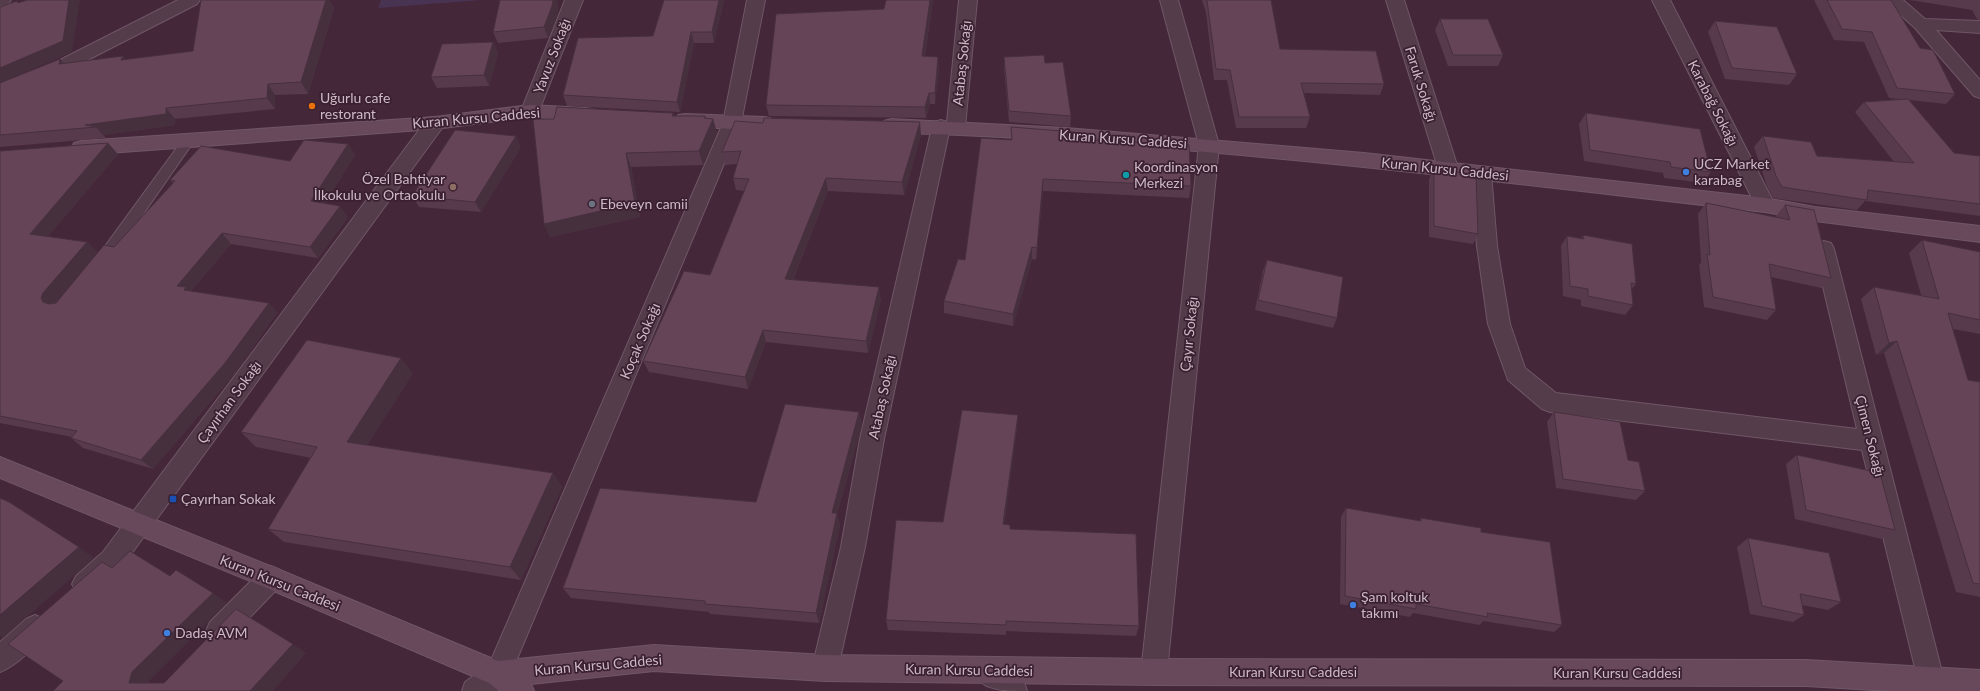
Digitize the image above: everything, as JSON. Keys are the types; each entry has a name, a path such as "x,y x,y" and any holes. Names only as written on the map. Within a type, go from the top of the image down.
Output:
{"main road":[{"name":"Kuran Kursu Caddesi","path":"63,150 435,123 530,111 600,115"},
{"path":"670,119 732,123 786,124"},
{"name":"Kuran Kursu Caddesi","path":"872,125 948,127 1209,145 1448,168 1765,205 1815,214 1980,234"},
{"name":"Kuran Kursu Caddesi","path":"0,467 138,526 271,578 498,674 654,658 825,668 983,670 1154,672 1806,672 1980,683"},
{"path":"498,674 521,691"}],"street":[{"path":"0,91 66,64 191,0"},
{"name":"Yavuz Sokağı","path":"530,111 574,0"},
{"name":"Koçak Sokağı","path":"498,674 732,123 756,0"},
{"name":"Atabaş Sokağı","path":"825,668 853,547 872,439 948,127 968,0"},
{"name":"Çayır Sokağı","path":"1154,672 1209,145 1169,0"},
{"name":"Faruk Sokağı","path":"1395,0 1448,168"},
{"name":"Karabağ Sokağı","path":"1660,0 1765,205"},
{"path":"1893,0 1921,24 1980,92"},
{"path":"1921,24 1980,27"},
{"name":"Çayırhan Sokağı","path":"71,596 112,560 435,123"},
{"path":"1481,173 1487,246 1499,324 1516,373 1550,402 1872,441"},
{"name":"Çimen Sokağı","path":"1815,214 1931,680"},
{"path":"205,646 271,578"},
{"path":"0,659 53,612"},
{"path":"983,670 1014,691"},
{"path":"475,691 498,674"}],"lane":[{"path":"96,267 116,243 188,141"}],"shaded area":[{"path":"381,0 482,0 378,8"}],"building":[{"path":"27,0 69,0 63,41 0,68 0,7 17,1 18,3"},
{"path":"201,0 326,0 301,82 268,84 267,98 166,108 166,114 85,125 96,127 0,135 0,83 60,59 59,64 123,56 121,60 193,51"},
{"path":"500,0 553,0 544,27 493,32"},
{"path":"664,0 719,0 712,32 691,32 677,102 563,95 578,38 653,36"},
{"path":"886,0 930,0 922,56 938,57 935,93 929,93 925,107 766,105 776,14 884,9"},
{"path":"1207,0 1271,0 1280,49 1376,51 1384,84 1301,83 1310,117 1239,117 1230,70 1216,69"},
{"path":"1827,0 1891,0 1920,48 1933,50 1955,94 1897,88 1872,32 1842,29"},
{"path":"1440,19 1488,19 1503,55 1453,55"},
{"path":"1715,21 1777,27 1797,74 1732,68"},
{"path":"493,42 484,75 431,77 442,44"},
{"path":"1044,55 1045,63 1063,62 1071,116 1009,111 1004,57"},
{"path":"1908,99 1954,153 1980,156 1980,204 1868,190 1867,200 1782,187 1776,176 1763,136 1811,142 1817,156 1914,163 1864,102"},
{"path":"557,107 673,113 672,116 705,116 704,118 713,119 699,151 626,153 635,203 544,224 533,119 554,119"},
{"path":"1586,113 1700,129 1711,172 1671,167 1670,162 1590,150"},
{"path":"764,118 920,122 902,182 826,178 785,279 879,287 866,341 763,330 745,377 643,361 684,271 710,275 749,179 733,178 741,151 722,152 735,121 763,123"},
{"path":"1011,127 1074,132 1075,139 1189,145 1191,186 1043,179 1037,248 1032,247 1013,314 944,301 958,259 965,260 981,138 1012,140"},
{"path":"455,130 516,136 475,202 412,196"},
{"path":"304,140 348,144 311,201 340,206 310,247 222,233 177,286 186,287 184,290 269,303 225,363 141,460 71,438 77,431 0,416 0,151 108,143 30,234 87,242 43,293 41,298 43,302 49,304 56,303 104,245 114,247 175,181 170,180 201,146 290,161"},
{"path":"1434,168 1476,175 1478,234 1434,226"},
{"path":"1706,203 1790,220 1785,205 1814,210 1831,278 1769,264 1776,310 1713,297 1707,254 1710,255"},
{"path":"1583,235 1632,244 1636,284 1631,283 1633,305 1588,296 1588,289 1570,286 1567,236 1584,239"},
{"path":"1922,240 1980,252 1980,320 1948,313 1968,380 1980,382 1980,584 1973,583 1897,341 1889,343 1874,287 1939,299"},
{"path":"1267,260 1343,277 1337,318 1258,300"},
{"path":"307,340 401,358 347,442 553,473 510,567 268,529 317,447 241,432"},
{"path":"785,404 859,412 832,513 837,513 816,613 705,604 705,601 563,588 600,488 756,502"},
{"path":"962,410 1018,415 1003,524 1010,525 1010,529 1136,534 1139,626 1006,621 1006,625 886,620 896,520 943,522"},
{"path":"1554,412 1620,422 1628,460 1639,462 1645,491 1563,479"},
{"path":"1797,455 1880,473 1895,530 1806,510"},
{"path":"0,498 9,502 79,547 0,615"},
{"path":"1346,508 1421,521 1421,518 1481,528 1481,532 1550,542 1562,625 1487,613 1488,617 1416,604 1416,609 1345,596"},
{"path":"1748,538 1829,553 1841,602 1800,594 1804,615 1762,606"},
{"path":"130,551 170,576 176,570 213,593 132,672 129,683 164,683 236,609 293,644 250,691 53,691 63,681 8,644 102,562 112,568"}],"place":[{"name":"Uğurlu cafe restorant","path":"312,106"},
{"name":"UCZ Market karabag","path":"1686,172"},
{"name":"Koordinasyon Merkezi","path":"1126,175"},
{"name":"Özel Bahtiyar İlkokulu ve Ortaokulu","path":"453,187"},
{"name":"Ebeveyn camii","path":"592,204"},
{"name":"Çayırhan Sokak","path":"173,499"},
{"name":"Şam koltuk takımı","path":"1353,605"},
{"name":"Dadaş AVM","path":"167,633"}]}
